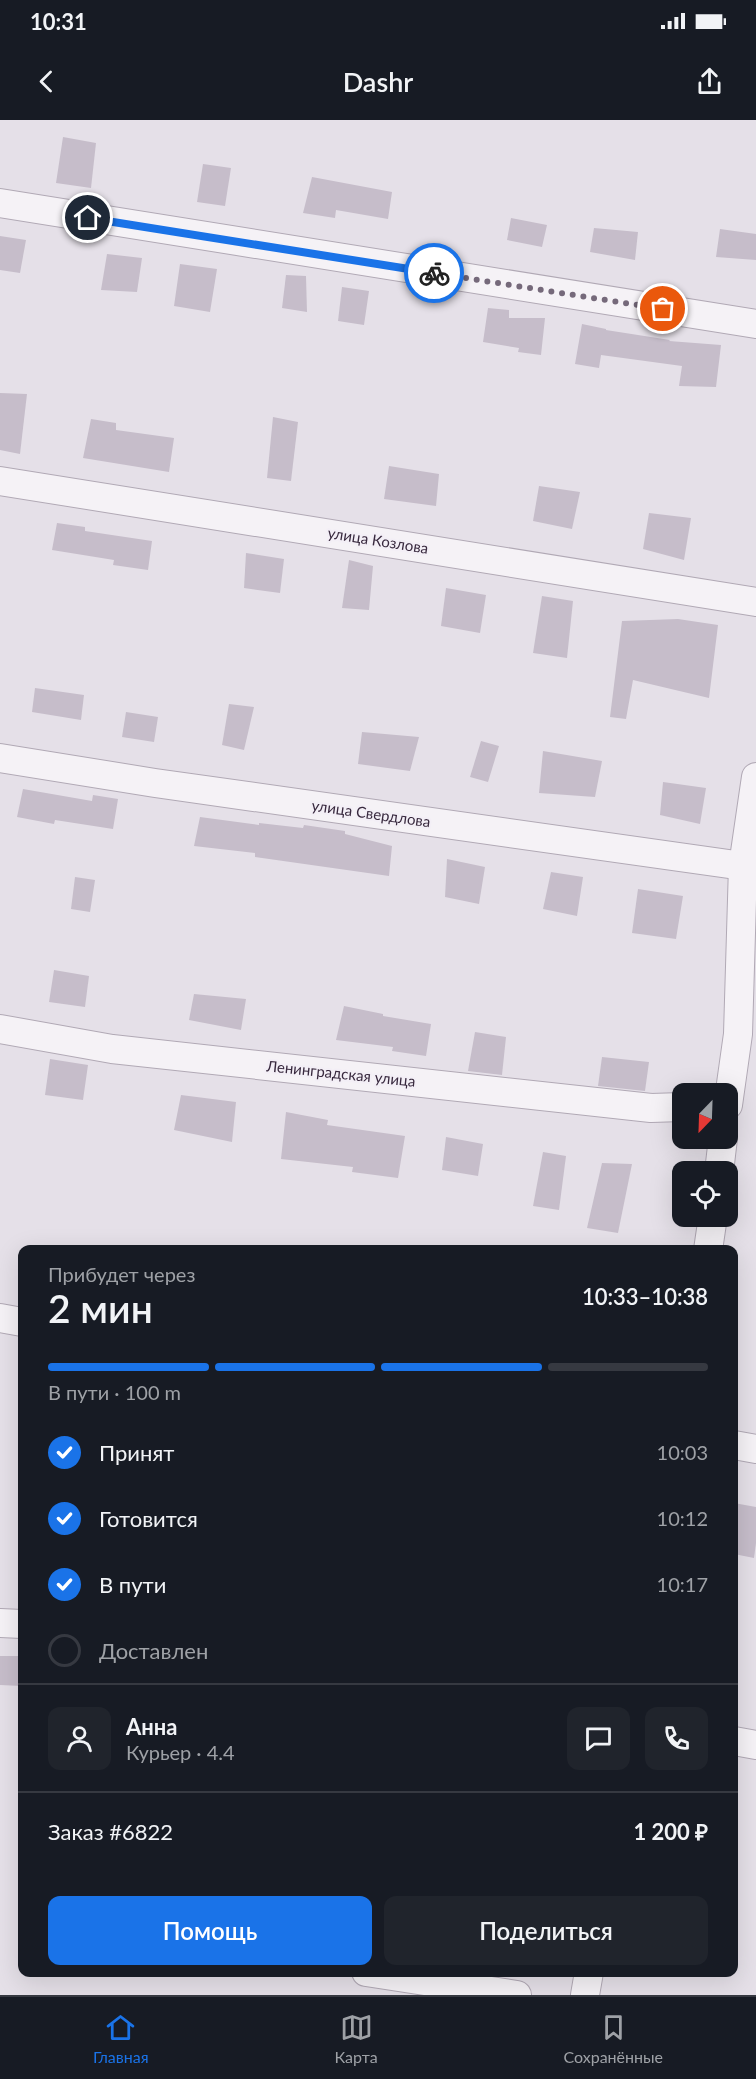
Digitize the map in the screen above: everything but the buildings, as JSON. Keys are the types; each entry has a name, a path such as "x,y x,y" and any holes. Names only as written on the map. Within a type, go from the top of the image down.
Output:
{"street":[{"path":"0,203 756,324"},
{"name":"улица Козлова","path":"0,481 756,602"},
{"name":"улица Свердлова","path":"0,758 155,783 743,866"},
{"path":"734,1083 747,1035 743,866 756,777"},
{"name":"Ленинградская улица","path":"0,1029 123,1050 651,1108 672,1107"},
{"path":"709,1245 711,1227"},
{"path":"0,1318 18,1321"},
{"path":"738,1446 756,1449"},
{"path":"0,1623 18,1624"},
{"path":"738,1742 756,1745"},
{"path":"399,1977 517,1995"},
{"path":"585,1995 588,1977"}],"way so far":[{"path":"434,273 663,309"}],"route":[{"path":"88,218 434,273"}]}
